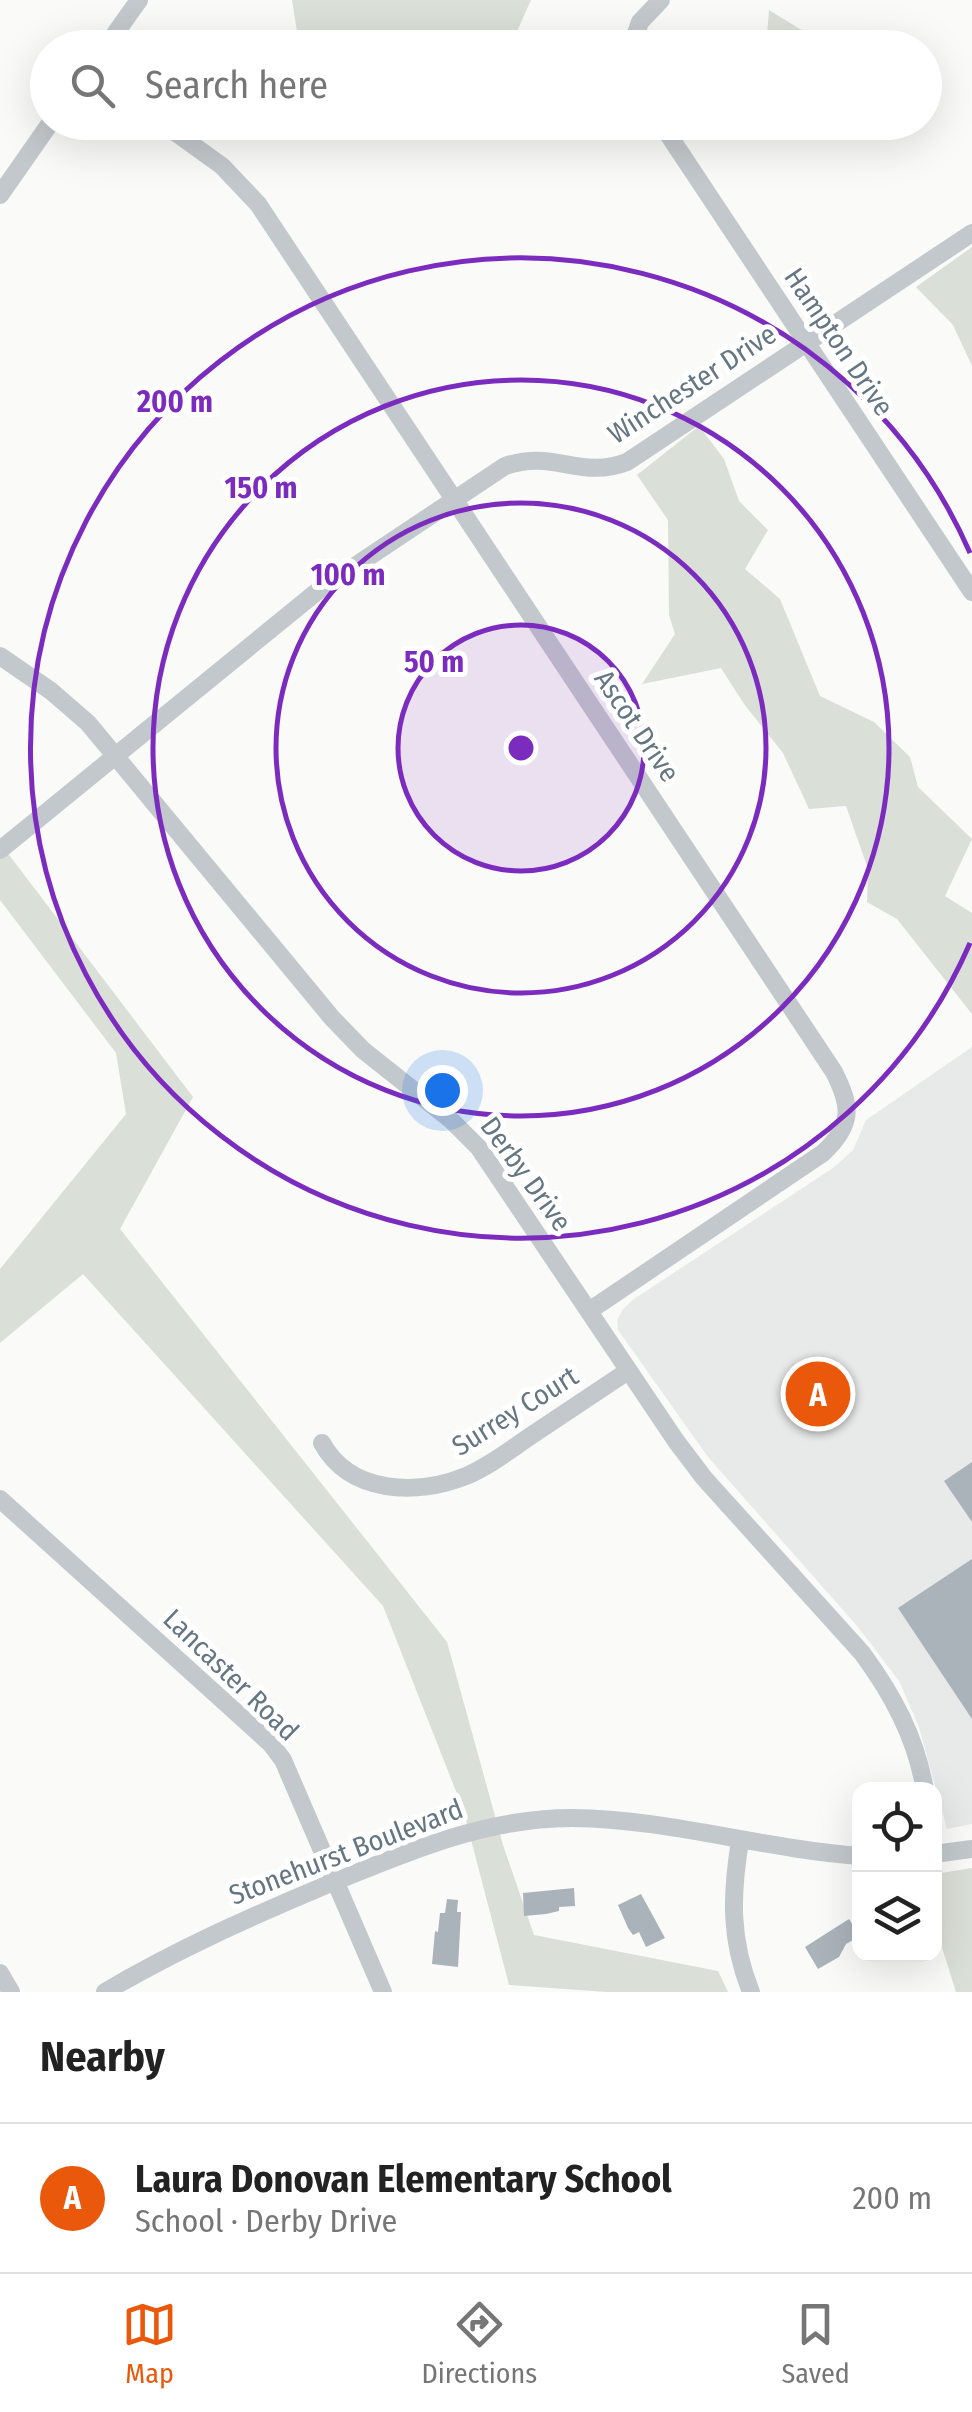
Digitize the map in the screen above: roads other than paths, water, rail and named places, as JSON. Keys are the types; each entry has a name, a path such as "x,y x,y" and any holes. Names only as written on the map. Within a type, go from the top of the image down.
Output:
{"street":[{"path":"118,30 139,0"},
{"path":"637,30 661,0"},
{"path":"0,194 38,140"},
{"name":"Ascot Drive","path":"186,140 246,189 834,1072 848,1102 848,1113 838,1135 823,1153 589,1311"},
{"name":"Hampton Drive","path":"672,140 972,592"},
{"name":"Winchester Drive","path":"0,850 319,590 505,466 523,460 554,460 600,469 627,462 972,233"},
{"name":"Derby Drive","path":"0,656 51,691 88,723 332,1018 362,1050 479,1148 704,1478 862,1652 884,1683 915,1748 923,1782"},
{"name":"Surrey Court","path":"322,1443 348,1472 370,1484 406,1488 444,1483 487,1466 628,1371"},
{"name":"Lancaster Road","path":"0,1499 271,1744 292,1776 382,1992"},
{"name":"Stonehurst Boulevard","path":"104,1992 188,1945 336,1881 434,1841 502,1824 539,1820 624,1822 852,1855"},
{"path":"740,1841 732,1924 751,1992"},
{"path":"942,1853 972,1849"},
{"path":"0,1973 11,1992"}],"place":[{"name":"Laura Donovan Elementary School","path":"818,1394"}]}
